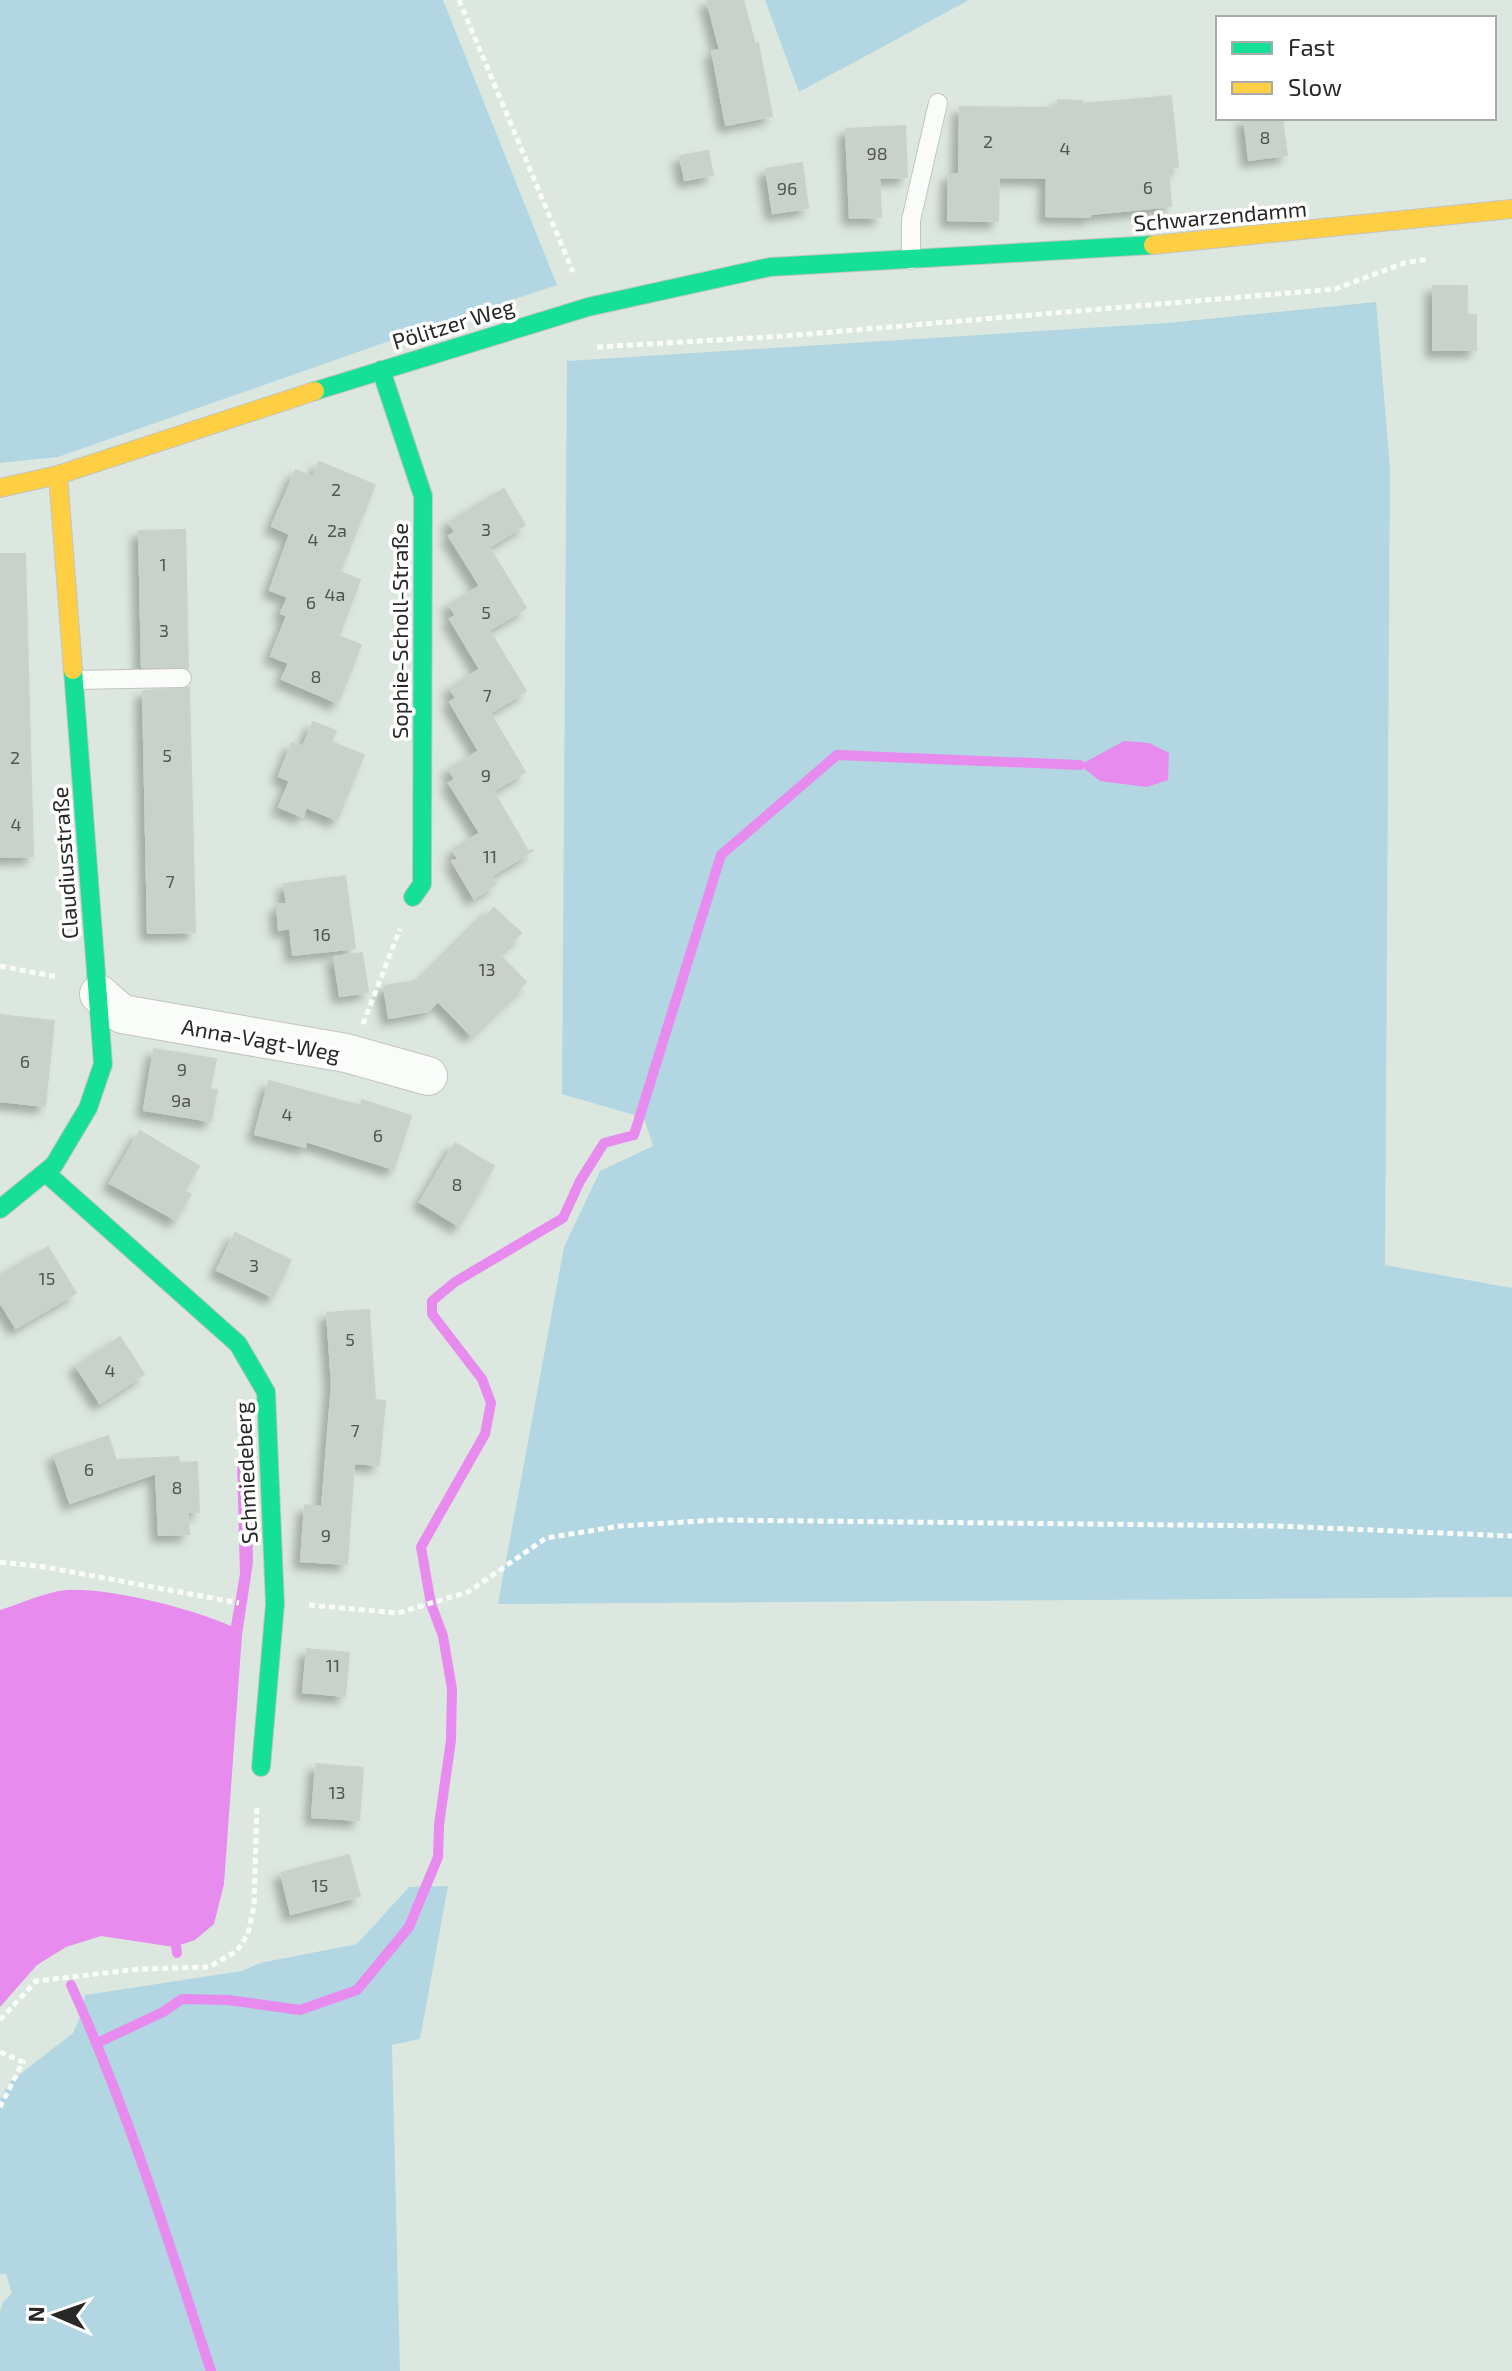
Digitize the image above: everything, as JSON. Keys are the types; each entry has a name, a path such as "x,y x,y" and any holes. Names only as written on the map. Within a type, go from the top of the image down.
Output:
{"street":[{"name":"Schwarzendamm","path":"931,259 1125,248 1512,209"},
{"name":"Pölitzer Weg","path":"0,488 58,475 381,370 588,307 770,267 931,259"},
{"name":"Sophie-Scholl-Straße","path":"381,370 423,496 422,884 413,897"},
{"name":"Claudiusstraße","path":"0,1209 54,1165 88,1108 103,1064 58,475"},
{"name":"Anna-Vagt-Weg","path":"99,994 122,1014 352,1055 428,1076"},
{"name":"Schmiedeberg","path":"46,1173 238,1344 266,1392 275,1604 261,1767"}],"lane":[{"path":"911,260 911,220 938,103"},
{"path":"74,680 182,678"}],"path":[{"path":"459,0 588,307"},
{"path":"595,347 785,336 1335,289 1404,263 1435,257"},
{"path":"352,1055 413,897"},
{"path":"0,966 54,975 99,994"},
{"path":"275,1604 336,1606 398,1613 468,1592 546,1538 620,1526 717,1520 1277,1526 1512,1536"},
{"path":"0,1562 45,1567 237,1604"},
{"path":"0,2020 36,1981 140,1969 209,1967 237,1951 248,1934 254,1906 261,1767"},
{"path":"0,2052 23,2062 0,2107"}],"shaded area":[{"path":"0,0 443,0 557,285 58,457 0,463"},
{"path":"765,0 969,0 799,92"},
{"path":"1376,302 1390,466 1385,1265 1512,1288 1512,1597 498,1604 564,1247 600,1171 653,1146 644,1118 562,1094 567,361 1167,323"},
{"path":"1124,741 1149,743 1169,753 1168,780 1147,787 1100,781 1080,765"},
{"path":"237,1462 250,1462 253,1562 242,1635 224,1884 214,1924 195,1940 174,1947 101,1936 66,1947 37,1965 0,2007 0,1610 50,1593 84,1590 150,1600 231,1626 240,1574"},
{"path":"448,1886 420,2039 392,2045 400,2371 0,2371 0,2312 3,2302 12,2293 6,2274 0,2274 0,2099 10,2082 73,2033 85,1995 242,1971 260,1963 357,1944 409,1887"}],"building":[{"path":"707,0 743,0 755,44 758,43 772,116 726,125 712,51 720,50"},
{"path":"1171,96 1178,167 1168,168 1171,206 1091,214 1090,217 1046,216 1047,178 999,177 998,221 948,220 949,174 959,174 960,107 1058,108 1058,100 1082,101 1082,104"},
{"path":"1244,120 1282,120 1287,155 1249,160"},
{"path":"905,126 907,177 879,178 881,217 850,218 846,129"},
{"path":"708,151 713,175 685,180 680,156"},
{"path":"802,163 808,208 773,213 766,169"},
{"path":"1433,286 1467,286 1467,315 1476,315 1476,350 1433,350"},
{"path":"319,462 375,485 340,572 360,580 339,636 361,645 338,703 282,679 289,663 271,656 287,616 281,613 288,597 270,590 290,534 272,526 296,470 313,477"},
{"path":"504,489 525,525 489,547 526,608 489,630 526,691 490,713 525,772 493,791 528,851 534,850 491,876 496,884 474,898 452,861 459,860 453,850 480,833 449,783 455,779 449,769 479,751 450,702 456,698 450,688 480,669 450,619 456,615 449,605 480,586 449,536 455,532 449,522"},
{"path":"185,530 188,668 142,667 139,531"},
{"path":"0,554 25,554 33,856 0,857"},
{"path":"189,688 195,932 148,933 143,691"},
{"path":"313,722 336,731 331,742 364,755 337,820 306,807 303,817 279,807 290,781 279,776 292,743 303,747"},
{"path":"345,876 355,948 293,955 290,928 279,930 277,905 287,904 284,884"},
{"path":"494,908 521,933 499,954 526,982 471,1035 438,1001 428,1011 389,1018 384,986 421,980"},
{"path":"362,953 368,992 340,996 334,957"},
{"path":"0,1015 54,1021 45,1106 0,1101"},
{"path":"154,1049 216,1059 210,1089 217,1090 211,1121 144,1110"},
{"path":"269,1081 361,1106 362,1100 411,1116 394,1169 306,1141 305,1147 255,1134"},
{"path":"140,1131 199,1166 184,1191 191,1194 176,1220 110,1183"},
{"path":"455,1143 494,1166 459,1226 420,1202"},
{"path":"235,1233 291,1260 273,1297 217,1270"},
{"path":"48,1247 76,1293 16,1328 0,1302 0,1275"},
{"path":"369,1310 375,1400 385,1401 379,1465 354,1463 347,1564 301,1561 305,1505 322,1507 332,1384 327,1313"},
{"path":"120,1337 144,1374 100,1403 76,1366"},
{"path":"108,1436 116,1460 178,1457 180,1463 197,1462 199,1512 187,1512 189,1534 159,1535 156,1473 70,1503 54,1455"},
{"path":"307,1649 349,1653 345,1696 303,1692"},
{"path":"316,1764 363,1768 359,1820 312,1817"},
{"path":"349,1855 360,1896 291,1914 281,1873"}],"waterway":[{"path":"97,2043 163,2012 182,1999 228,2000 300,2010 357,1990 409,1927 438,1857 439,1825 451,1740 452,1689 443,1636 431,1604 421,1547 485,1434 491,1403 482,1379 432,1314 432,1301 455,1282 563,1218 580,1181 604,1143 634,1135 721,855 837,755 1080,765"},
{"path":"176,1946 177,1953"},
{"path":"71,1985 129,2128 211,2371"}],"traffic: fast":[{"path":"315,391 588,307 770,267 1153,245"},
{"path":"381,370 423,496 422,884 413,897"},
{"path":"0,1209 54,1165 88,1108 103,1064 73,670"},
{"path":"46,1173 238,1344 266,1392 275,1604 261,1767"}],"traffic: slow":[{"path":"1153,245 1512,209"},
{"path":"0,488 58,475 315,391"},
{"path":"58,475 73,670"}]}
